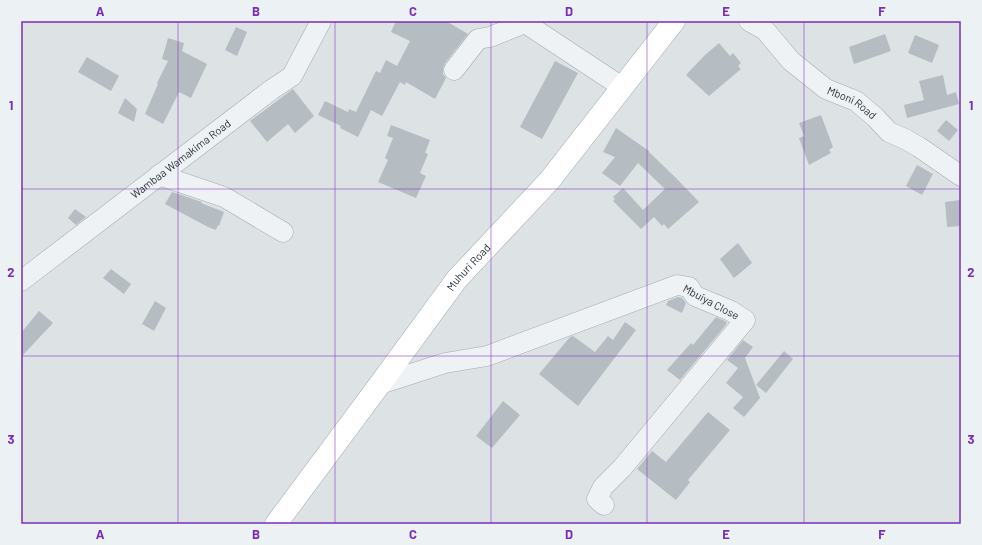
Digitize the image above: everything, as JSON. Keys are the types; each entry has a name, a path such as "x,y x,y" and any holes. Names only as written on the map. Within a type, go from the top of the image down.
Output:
{"main road":[{"name":"Muhuri Road","path":"276,524 457,279 549,181 674,21"}],"street":[{"name":"Wambaa Wamakima Road","path":"21,281 271,90 292,76 321,21"},
{"name":"Mboni Road","path":"749,21 764,30 791,61 826,89 856,101 875,117 889,132 920,147 961,176"},
{"path":"454,70 478,39 490,37 525,23 622,87"},
{"path":"159,175 224,197 283,232"},
{"name":"Mbuiya Close","path":"380,384 445,363 487,356 677,285 689,287 695,296 731,311 745,320 622,468 603,487 597,499 604,505"}],"building":[{"path":"396,21 446,21 468,34 445,63 443,74 446,78 435,99 406,82 405,85 400,82 382,116 371,110 358,137 340,128 341,126 318,115 325,101 348,112 349,109 356,112 376,71 380,73 386,60 397,66 410,41 391,32"},
{"path":"236,27 247,32 237,56 225,50"},
{"path":"885,34 891,51 854,64 849,47"},
{"path":"915,35 939,45 932,63 908,53"},
{"path":"168,38 184,43 182,51 207,64 191,98 179,92 163,124 145,114 158,84 157,83 168,61 162,59"},
{"path":"719,43 730,56 733,53 741,63 738,66 741,69 709,96 686,75"},
{"path":"87,57 119,76 111,91 78,72"},
{"path":"555,61 578,73 542,139 520,127"},
{"path":"943,75 947,95 956,92 959,104 907,118 904,105 924,100 919,81"},
{"path":"293,89 314,116 295,133 288,124 267,142 250,121"},
{"path":"125,98 137,109 134,122 118,113"},
{"path":"821,115 833,147 829,150 831,153 809,165 799,138 804,136 799,123"},
{"path":"946,120 958,130 949,141 937,131"},
{"path":"391,125 430,140 425,153 428,154 420,173 426,176 416,198 378,182 388,160 385,158 393,138 387,136"},
{"path":"616,128 649,151 699,202 668,229 664,224 662,226 654,217 641,229 613,201 615,199 613,197 623,188 643,210 665,189 638,163 620,186 602,173 615,157 603,152"},
{"path":"917,165 933,174 922,195 906,186"},
{"path":"172,192 202,202 201,203 224,212 216,230 165,204"},
{"path":"961,200 961,226 947,227 945,202"},
{"path":"75,209 86,217 76,225 68,218"},
{"path":"738,243 752,263 734,278 720,259"},
{"path":"111,269 131,284 124,294 103,278"},
{"path":"678,297 682,298 686,303 682,313 666,305 668,301"},
{"path":"155,301 166,308 154,331 142,324"},
{"path":"39,311 53,323 21,357 21,333"},
{"path":"716,317 727,322 725,326 680,380 667,370 691,343 693,345"},
{"path":"625,322 636,330 578,406 539,374 570,337 573,336 595,352 608,336 613,340"},
{"path":"743,340 753,347 745,358 760,398 744,417 733,408 743,397 726,383 738,368 727,360"},
{"path":"784,351 793,359 766,393 756,385"},
{"path":"503,401 520,415 492,448 476,436"},
{"path":"708,412 730,430 688,480 690,482 676,500 637,469 652,451 666,462"}]}
